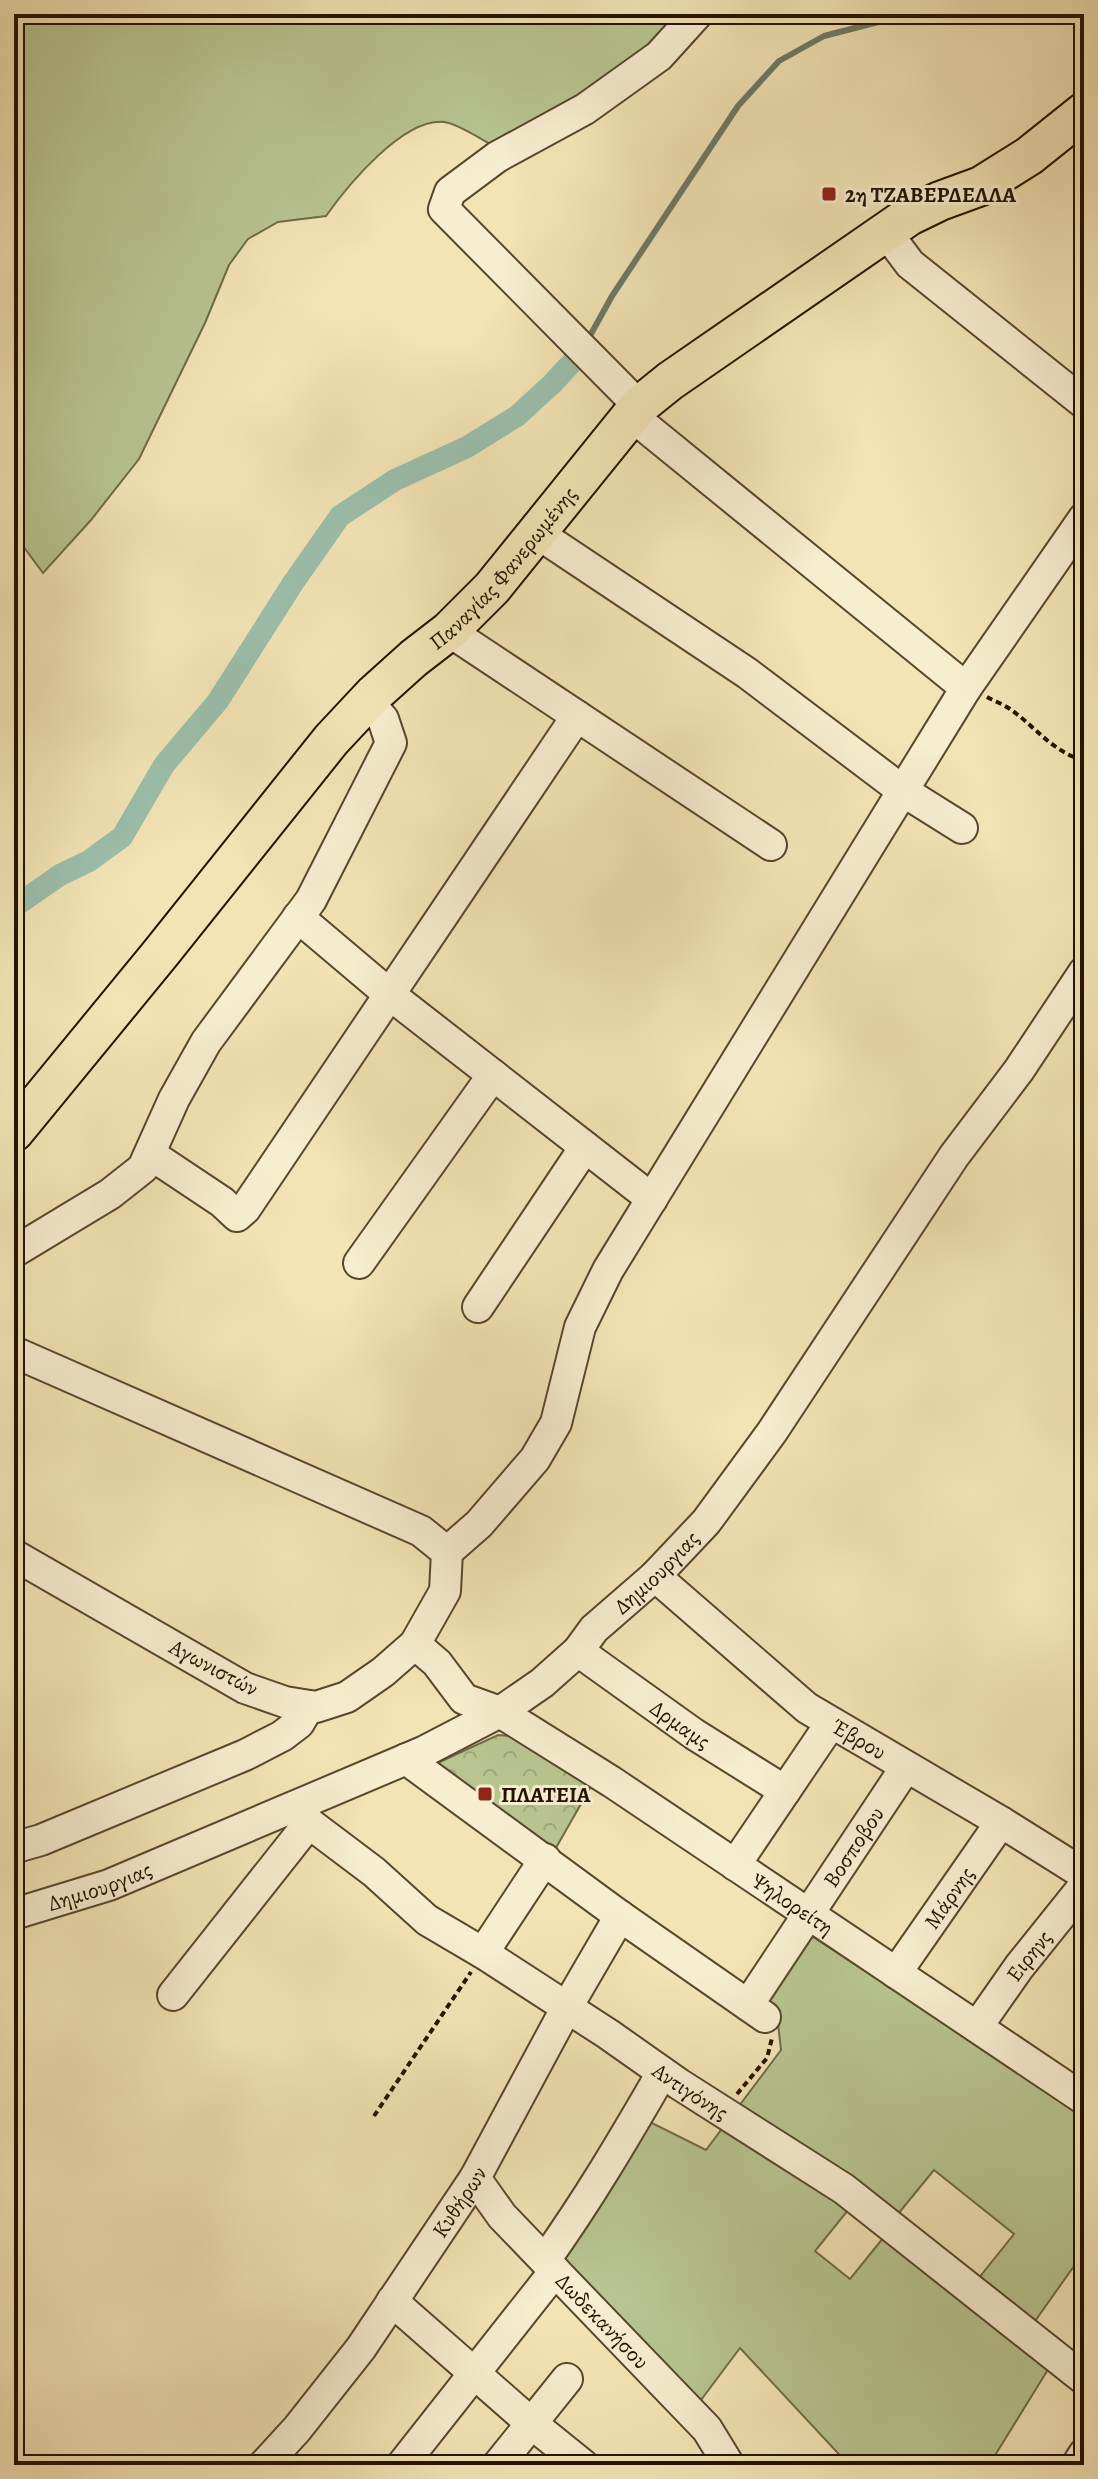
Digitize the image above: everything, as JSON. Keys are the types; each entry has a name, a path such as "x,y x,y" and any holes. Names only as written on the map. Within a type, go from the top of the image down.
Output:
{"main road":[{"name":"Παναγίας Φανερωμένης","path":"14,1132 331,740 367,701 449,631 492,588 636,411 670,381 909,216 981,186 1029,156 1084,112"}],"street":[{"path":"697,14 659,56 585,109 497,157 450,192 444,209 636,411 966,688"},
{"path":"886,232 910,264 1084,403"},
{"path":"14,1352 421,1531 447,1552 479,1524 535,1459 556,1423 580,1327 608,1270 966,688 1084,518"},
{"path":"537,533 747,673 903,791 962,828"},
{"path":"449,631 771,845"},
{"path":"14,1252 110,1194 143,1168 174,1099 206,1042 311,900 391,743 383,719 367,701"},
{"path":"150,1154 222,1202 237,1216 245,1209 577,716"},
{"path":"298,917 389,994 652,1199"},
{"name":"Δημιουργιας","path":"14,1914 109,1885 302,1815 500,1712 542,1683 578,1651 594,1629 655,1576 706,1522 772,1432 954,1156 1019,1070 1084,972"},
{"path":"359,1263 493,1075"},
{"path":"478,1307 585,1147"},
{"name":"Αγωνιστών","path":"14,1555 245,1688 285,1702 316,1707 347,1697 383,1672 415,1644 445,1591 447,1552"},
{"name":"Έβρου","path":"655,1576 774,1681 831,1723 1084,1874"},
{"name":"Ψηλορείτη","path":"415,1644 437,1663 464,1699 500,1712 612,1782 1084,2099"},
{"name":"Δρμαμς","path":"578,1651 694,1734 785,1791"},
{"path":"14,1845 41,1840 245,1755 282,1736 299,1723 309,1706"},
{"path":"735,1865 831,1723"},
{"path":"406,1759 620,1916 757,2011"},
{"name":"Βοσποβου","path":"757,2011 809,1916 906,1767"},
{"path":"173,1995 302,1815"},
{"name":"Αντιγόνης","path":"302,1815 374,1872 427,1920 567,2007 662,2073 844,2189 1084,2379"},
{"name":"Μάρνης","path":"896,1973 1001,1822"},
{"path":"483,1953 545,1859"},
{"name":"Ειρηνς","path":"977,2027 1019,1967 1084,1886"},
{"name":"Κυθήρων","path":"264,2465 297,2429 361,2348 475,2178 620,1916"},
{"path":"402,2465 475,2374 550,2265 662,2073"},
{"name":"Δωδεκανήσου","path":"475,2178 502,2216 707,2429 729,2465"},
{"path":"392,2301 583,2465"},
{"path":"498,2465 567,2379"},
{"path":"1077,2465 1084,2454"}],"path":[{"path":"966,688 1009,709 1067,756 1084,761"},
{"path":"374,2116 483,1953"},
{"path":"723,2112 767,2058 773,2036 757,2011"}],"green space":[{"path":"14,14 685,14 597,92 494,146 449,123 428,124 411,131 378,156 326,216 278,222 248,239 229,265 205,323 139,459 91,520 43,573 23,546 14,543"},
{"path":"498,1735 520,1737 593,1783 553,1853 431,1766"},
{"path":"810,1935 1084,2113 1084,2252 1023,2338 1052,2363 989,2465 849,2465 740,2348 698,2404 561,2256 646,2120 706,2150 781,2050 777,2015 761,2005","holes":["934,2170 1014,2234 966,2294 888,2232 850,2279 815,2251 865,2189 898,2214"]}],"waterway":[{"path":"591,334 612,296 738,106 779,61 824,36 900,14"},
{"path":"14,907 122,837 164,765 218,701 340,516 395,480 467,447 517,416 577,357"}],"place":[{"name":"2η ΤΖΑΒΕΡΔΕΛΛΑ","path":"829,194"},
{"name":"ΠΛΑΤΕΙΑ","path":"485,1794"}]}
